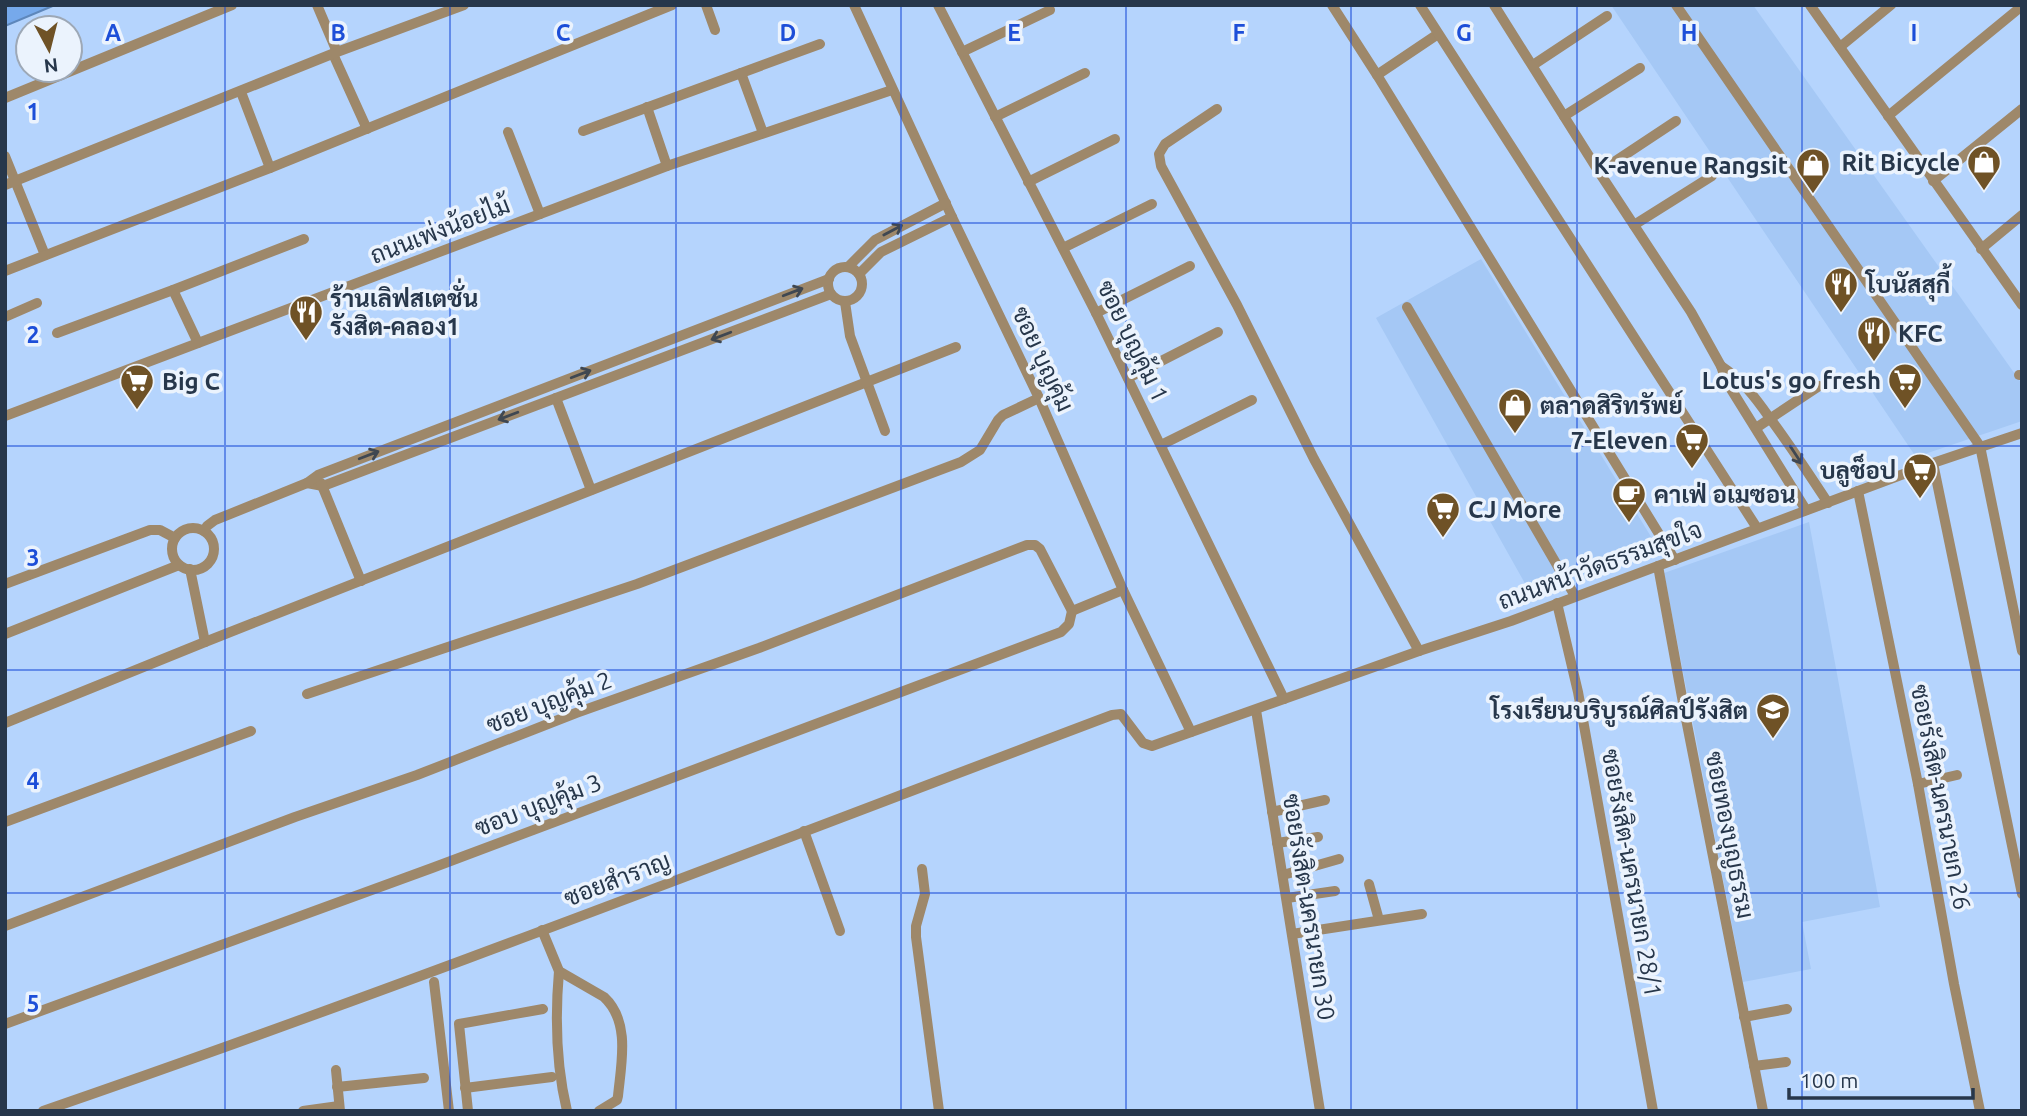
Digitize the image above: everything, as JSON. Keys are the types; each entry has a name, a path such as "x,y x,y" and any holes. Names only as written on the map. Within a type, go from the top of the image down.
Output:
{"street":[{"path":"5,98 232,5"},
{"path":"317,5 367,129"},
{"path":"5,271 270,168 672,5"},
{"path":"706,5 715,30"},
{"name":"ซอย บุญคุ้ม","path":"854,5 1039,398 1123,590 1191,732"},
{"name":"ซอย บุญคุ้ม 1","path":"938,5 1096,313 1284,699"},
{"path":"1332,5 1675,560"},
{"path":"1420,5 1757,528"},
{"path":"1676,5 1980,446 2022,651"},
{"path":"1810,5 2022,305"},
{"path":"1840,47 1891,5"},
{"path":"10,183 460,6"},
{"path":"1497,6 1599,172 1691,312 1721,366 1726,381 1807,510"},
{"path":"1888,117 2022,6"},
{"path":"962,52 1050,10"},
{"path":"1533,65 1607,16"},
{"path":"1377,75 1438,34"},
{"path":"583,131 820,44"},
{"path":"1564,116 1640,68"},
{"path":"741,73 763,133"},
{"path":"995,117 1085,73"},
{"name":"ถนนเพ่งน้อยไม้","path":"5,416 667,166 892,90"},
{"path":"241,92 270,168"},
{"path":"647,107 667,166"},
{"path":"1217,109 1160,149 1161,166 1419,651"},
{"path":"1933,181 2022,109"},
{"path":"1599,172 1676,121"},
{"path":"508,132 540,215"},
{"path":"1028,182 1115,139"},
{"path":"5,156 10,183 45,255"},
{"path":"1634,225 1712,176"},
{"path":"848,267 875,240 946,203"},
{"path":"1063,248 1152,204"},
{"path":"1981,248 2022,215"},
{"path":"859,274 881,252 952,217"},
{"path":"57,333 304,239"},
{"path":"1096,313 1189,266"},
{"path":"204,531 215,520 307,483 318,475 829,279 838,268 855,269 863,284 856,299 845,302 831,294 829,279"},
{"path":"173,290 198,344"},
{"path":"307,483 323,486 831,294"},
{"path":"845,302 850,336 885,431"},
{"path":"5,317 37,303"},
{"path":"1407,307 1575,596"},
{"path":"1128,378 1218,332"},
{"path":"5,723 956,346"},
{"path":"1721,366 1736,376 1753,394 1786,438 1828,503"},
{"path":"1756,428 1819,386"},
{"path":"556,398 591,490"},
{"path":"307,694 637,584 961,462 980,450 1003,415 1039,398"},
{"path":"1161,445 1252,400"},
{"name":"ถนนหน้าวัดธรรมสุขใจ","path":"1191,732 1511,621 1933,463 2022,433"},
{"path":"1933,463 2022,894"},
{"path":"318,475 361,581"},
{"name":"ซอยรังสิต-นครนายก 26","path":"1858,491 1919,783 1954,984 1980,1111"},
{"path":"5,634 185,567 203,567 213,554 212,540 204,531 190,528 175,538 172,548 173,555 185,567 205,642"},
{"path":"5,584 149,530 160,530 175,538"},
{"name":"ซอย บุญคุ้ม 2","path":"5,926 295,817 417,775 576,713 759,648 1027,545 1035,545 1040,549 1072,611"},
{"name":"ซอยทองบุญธรรม","path":"1658,566 1763,1111"},
{"path":"1072,611 1123,590"},
{"name":"ซอยรังสิต-นครนายก 28/1","path":"1558,603 1581,705 1653,1111"},
{"name":"ซอบ บุญคุ้ม 3","path":"5,1024 432,868 1061,632 1069,624 1072,611"},
{"name":"ซอยรังสิต-นครนายก 30","path":"1256,710 1320,1111"},
{"name":"ซอยสำราญ","path":"43,1111 542,930 1118,713 1147,746 1191,732"},
{"path":"5,822 251,731"},
{"path":"1919,783 1957,775"},
{"path":"1272,812 1325,800"},
{"path":"804,831 840,931"},
{"path":"1278,843 1318,837"},
{"path":"1283,875 1339,859"},
{"path":"922,869 925,894 915,937 939,1111"},
{"path":"1369,884 1379,920"},
{"path":"1287,898 1335,891"},
{"path":"1292,934 1422,914"},
{"path":"542,930 559,971 557,1045 567,1111"},
{"path":"559,971 604,997 610,1003 621,1027 623,1044 617,1100 599,1111"},
{"path":"434,982 449,1111"},
{"path":"468,1111 459,1024 543,1009"},
{"path":"1744,1017 1787,1009"},
{"path":"1754,1066 1786,1062"},
{"path":"303,1111 340,1108 336,1070"},
{"path":"466,1088 552,1077"},
{"path":"337,1087 424,1078"}],"shaded area":[{"path":"5,5 55,5 34,14 14,14 14,22 5,26"},
{"name":"K-avenue Rangsit","path":"1611,5 1753,5 2022,384 2022,421 1916,457"},
{"name":"ตลาดสิริทรัพย์","path":"1481,259 1661,553 1532,596 1376,318"},
{"name":"โรงเรียนบริบูรณ์ศิลป์รังสิต","path":"1809,522 1880,907 1802,922 1811,969 1743,982 1664,573"}],"place":[{"name":"Rit Bicycle","path":"1984,192"},
{"name":"K-avenue Rangsit","path":"1813,195"},
{"name":"โบนัสสุกี้","path":"1841,314"},
{"name":"ร้านเลิฟสเตชั่น รังสิต-คลอง1","path":"306,342"},
{"name":"KFC","path":"1874,363"},
{"name":"Lotus's go fresh","path":"1905,410"},
{"name":"Big C","path":"137,411"},
{"name":"ตลาดสิริทรัพย์","path":"1515,435"},
{"name":"7-Eleven","path":"1692,470"},
{"name":"บลูช็อป","path":"1920,500"},
{"name":"คาเฟ่ อเมซอน","path":"1629,524"},
{"name":"CJ More","path":"1443,539"},
{"name":"โรงเรียนบริบูรณ์ศิลป์รังสิต","path":"1773,740"}]}
